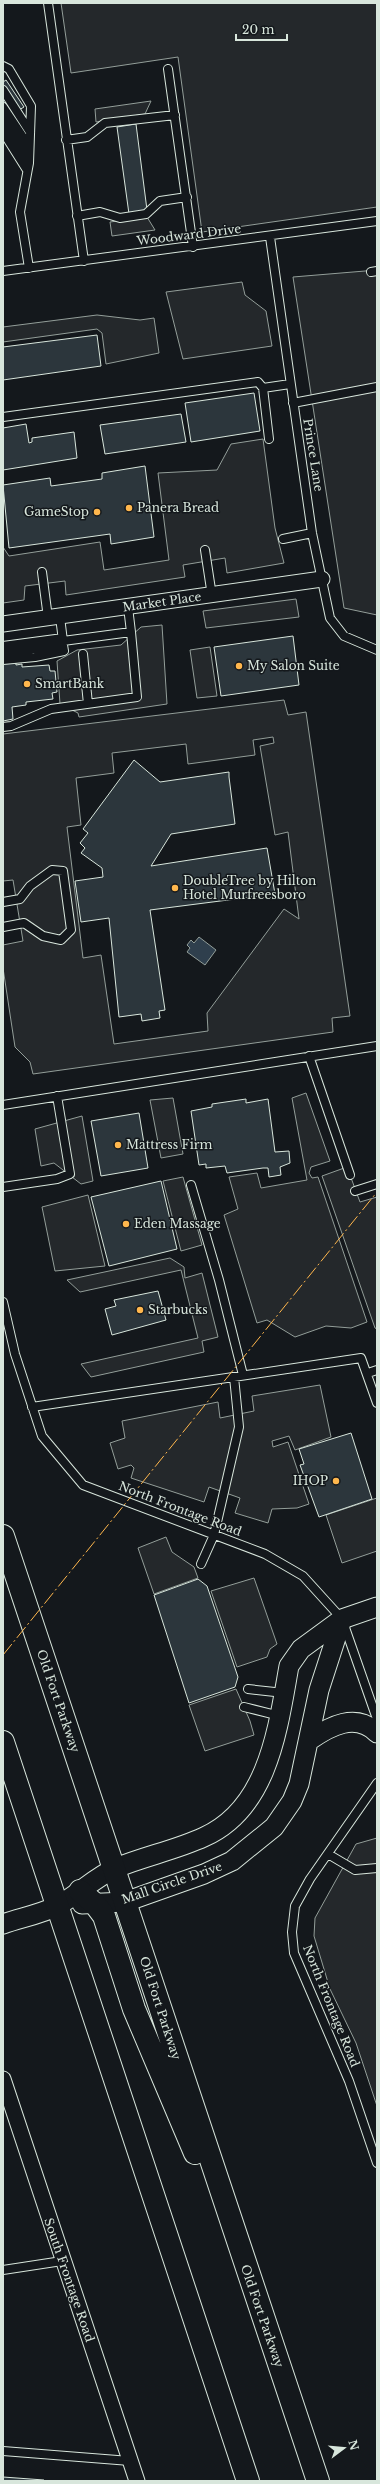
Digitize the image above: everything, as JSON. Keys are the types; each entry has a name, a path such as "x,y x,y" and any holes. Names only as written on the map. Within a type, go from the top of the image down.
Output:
{"main road":[{"name":"Old Fort Parkway","path":"3,1536 318,2481"},
{"path":"3,1742 248,2481"},
{"path":"88,1897 104,1916 134,2009 244,2262"}],"street":[{"name":"Market Place","path":"3,624 54,618 183,598 212,596 322,579"},
{"name":"Mall Circle Drive","path":"88,1897 114,1869 205,1837 236,1813 249,1799 272,1752 280,1716 288,1666 294,1657 342,1619 377,1608"},
{"name":"Mall Circle Drive","path":"3,1924 88,1897 125,1902 204,1874 232,1861 274,1827 294,1796 310,1740 319,1690 342,1619"},
{"path":"310,1740 326,1729 351,1722 361,1722 371,1727 377,1733"},
{"name":"South Frontage Road","path":"3,2079 62,2261 137,2481"}],"lane":[{"path":"48,3 84,260"},
{"path":"3,66 9,69 31,106 29,159 20,212 29,268"},
{"path":"168,69 193,247"},
{"path":"3,90 30,132"},
{"path":"3,107 29,146"},
{"path":"66,140 87,137 105,123 175,115"},
{"path":"3,119 29,159"},
{"path":"3,132 27,170"},
{"path":"78,216 100,212 120,218 146,214 160,201 187,197"},
{"name":"Woodward Drive","path":"3,271 377,222"},
{"name":"Prince Lane","path":"270,236 312,533 330,618 344,636 377,650"},
{"path":"3,417 258,382 263,388 269,439"},
{"path":"263,388 290,384"},
{"path":"293,403 377,387"},
{"path":"283,539 312,533"},
{"path":"205,550 212,596"},
{"path":"3,660 35,657 64,651 63,641 54,618 42,572"},
{"path":"3,727 11,726 51,709 137,697 128,607"},
{"path":"3,646 63,641 131,632"},
{"path":"3,653 63,641"},
{"path":"83,654 88,704"},
{"path":"3,902 20,899 30,886 52,870 63,871 71,930 62,940 44,936 24,923 3,927"},
{"path":"3,1105 377,1046"},
{"path":"309,1056 350,1175"},
{"path":"3,1187 58,1179 70,1174 57,1096"},
{"path":"356,1191 377,1184"},
{"path":"191,1185 219,1280 243,1376"},
{"name":"North Frontage Road","path":"3,1302 15,1354 42,1436 83,1485 265,1554 303,1576 342,1619 377,1719"},
{"path":"32,1407 361,1358 368,1373 377,1402"},
{"path":"368,1373 377,1370"},
{"path":"201,1564 214,1535 239,1427 234,1377"},
{"path":"248,1689 284,1693"},
{"path":"244,1707 280,1716"},
{"name":"North Frontage Road","path":"377,1783 328,1854 295,1906 292,1932 294,1952 349,2081 377,2163"},
{"path":"328,1854 355,1870 377,1868"},
{"path":"3,2270 62,2261"},
{"path":"3,2451 130,2461"}],"shaded area":[{"path":"61,3 377,3 377,207 202,232 178,57 71,73"},
{"path":"151,101 145,114 96,122 95,109"},
{"path":"147,217 155,230 112,236 110,222"},
{"path":"377,270 377,615 344,608 293,277"},
{"path":"242,282 245,295 266,311 272,346 183,359 166,292"},
{"path":"97,315 140,320 154,318 159,353 106,364 102,333 97,329 3,342 3,327"},
{"path":"263,439 275,528 284,563 227,573 225,558 183,565 185,577 66,595 65,581 25,586 24,600 3,603 3,547 9,556 100,542 104,570 169,560 158,473 217,470 231,444"},
{"path":"296,599 299,617 206,628 203,611"},
{"path":"162,625 167,704 79,717 78,713 60,704 57,661 77,650 121,645 141,627"},
{"path":"210,647 217,696 197,698 190,650"},
{"path":"284,700 288,715 306,712 350,1016 332,1018 333,1032 33,1074 30,1062 15,1047 3,968 3,945 23,941 13,880 3,881 3,734","holes":["273,737 274,743 260,746 275,835 288,832 299,919 284,909 207,1013 208,1031 114,1044 101,955 83,958 67,827 81,825 76,778 114,773 112,753 186,744 188,764 255,755 253,740"]},
{"path":"306,1093 330,1161 311,1167 309,1173 312,1178 318,1177 367,1322 351,1328 326,1326 295,1337 267,1320 257,1323 224,1215 238,1209 229,1177 257,1173 261,1188 307,1180 292,1098"},
{"path":"173,1098 183,1154 161,1158 150,1100"},
{"path":"82,1116 93,1181 81,1184 54,1163 41,1166 35,1129"},
{"path":"347,1167 360,1202 377,1197 377,1329 375,1328 322,1176"},
{"path":"183,1177 202,1245 181,1251 163,1181"},
{"path":"88,1195 105,1266 55,1271 42,1207"},
{"path":"170,1258 184,1267 185,1278 202,1273 218,1337 202,1341 204,1352 91,1377 81,1364 198,1338 181,1270 80,1292 67,1280"},
{"path":"320,1385 331,1437 295,1450 289,1436 272,1441 273,1447 288,1442 309,1504 297,1508 272,1509 268,1523 235,1513 240,1498 209,1487 204,1502 131,1478 134,1468 131,1465 118,1469 110,1443 125,1438 122,1421 218,1402 220,1418 254,1411 252,1396"},
{"path":"377,1498 377,1551 342,1563 326,1515"},
{"path":"166,1537 172,1552 194,1567 198,1578 154,1594 138,1548"},
{"path":"254,1578 277,1644 270,1649 267,1657 237,1667 211,1591"},
{"path":"236,1689 250,1721 254,1735 205,1751 189,1705"},
{"path":"377,1838 377,2106 356,2043 330,1989 314,1936 315,1918 356,1844"}],"water":[{"path":"199,937 216,950 205,965 187,952 190,948 187,945 191,940 194,943"}],"building":[{"path":"6,80 24,107 3,120 3,82"},
{"path":"136,124 147,210 129,214 117,127"},
{"path":"97,335 101,366 3,380 3,347"},
{"path":"254,393 260,431 191,442 185,403"},
{"path":"181,414 186,442 105,454 100,425"},
{"path":"26,424 29,443 32,442 32,438 74,432 77,458 3,470 3,428"},
{"path":"145,466 154,537 111,544 110,534 9,548 3,485 50,478 51,486 102,479 102,473"},
{"path":"293,636 299,685 221,696 214,647"},
{"path":"14,641 16,665 22,664 22,667 49,665 50,671 55,671 57,692 52,693 53,699 26,702 26,705 12,707 13,719 3,721 3,642"},
{"name":"DoubleTree by Hilton Hotel Murfreesboro","path":"134,760 160,782 229,772 235,824 171,834 151,866 267,848 275,894 150,910 165,1010 159,1011 160,1018 142,1021 141,1014 119,1017 109,918 81,922 75,881 103,877 102,868 81,853 85,848 80,843 88,833 83,829"},
{"path":"246,1099 246,1103 268,1099 275,1152 289,1151 290,1163 280,1167 281,1175 269,1177 268,1168 227,1173 225,1166 206,1168 206,1164 199,1165 191,1111 212,1107 212,1104"},
{"path":"139,1113 148,1168 101,1176 91,1121"},
{"path":"161,1181 177,1249 109,1266 91,1197"},
{"path":"158,1291 166,1320 112,1335 105,1309 116,1306 114,1300"},
{"name":"IHOP","path":"351,1433 372,1499 319,1517 300,1465 304,1464 299,1449"},
{"path":"198,1579 207,1586 238,1677 235,1687 189,1703 154,1595"},
{"path":"3,2477 44,2480 44,2481 3,2481"}],"power":[{"path":"3,1655 377,1192"}],"place":[{"name":"Panera Bread","path":"129,508"},
{"name":"GameStop","path":"97,512"},
{"name":"My Salon Suite","path":"239,666"},
{"name":"SmartBank","path":"27,684"},
{"name":"DoubleTree by Hilton Hotel Murfreesboro","path":"175,888"},
{"name":"Mattress Firm","path":"118,1145"},
{"name":"Eden Massage","path":"126,1224"},
{"name":"Starbucks","path":"140,1310"},
{"name":"IHOP","path":"336,1481"}]}
